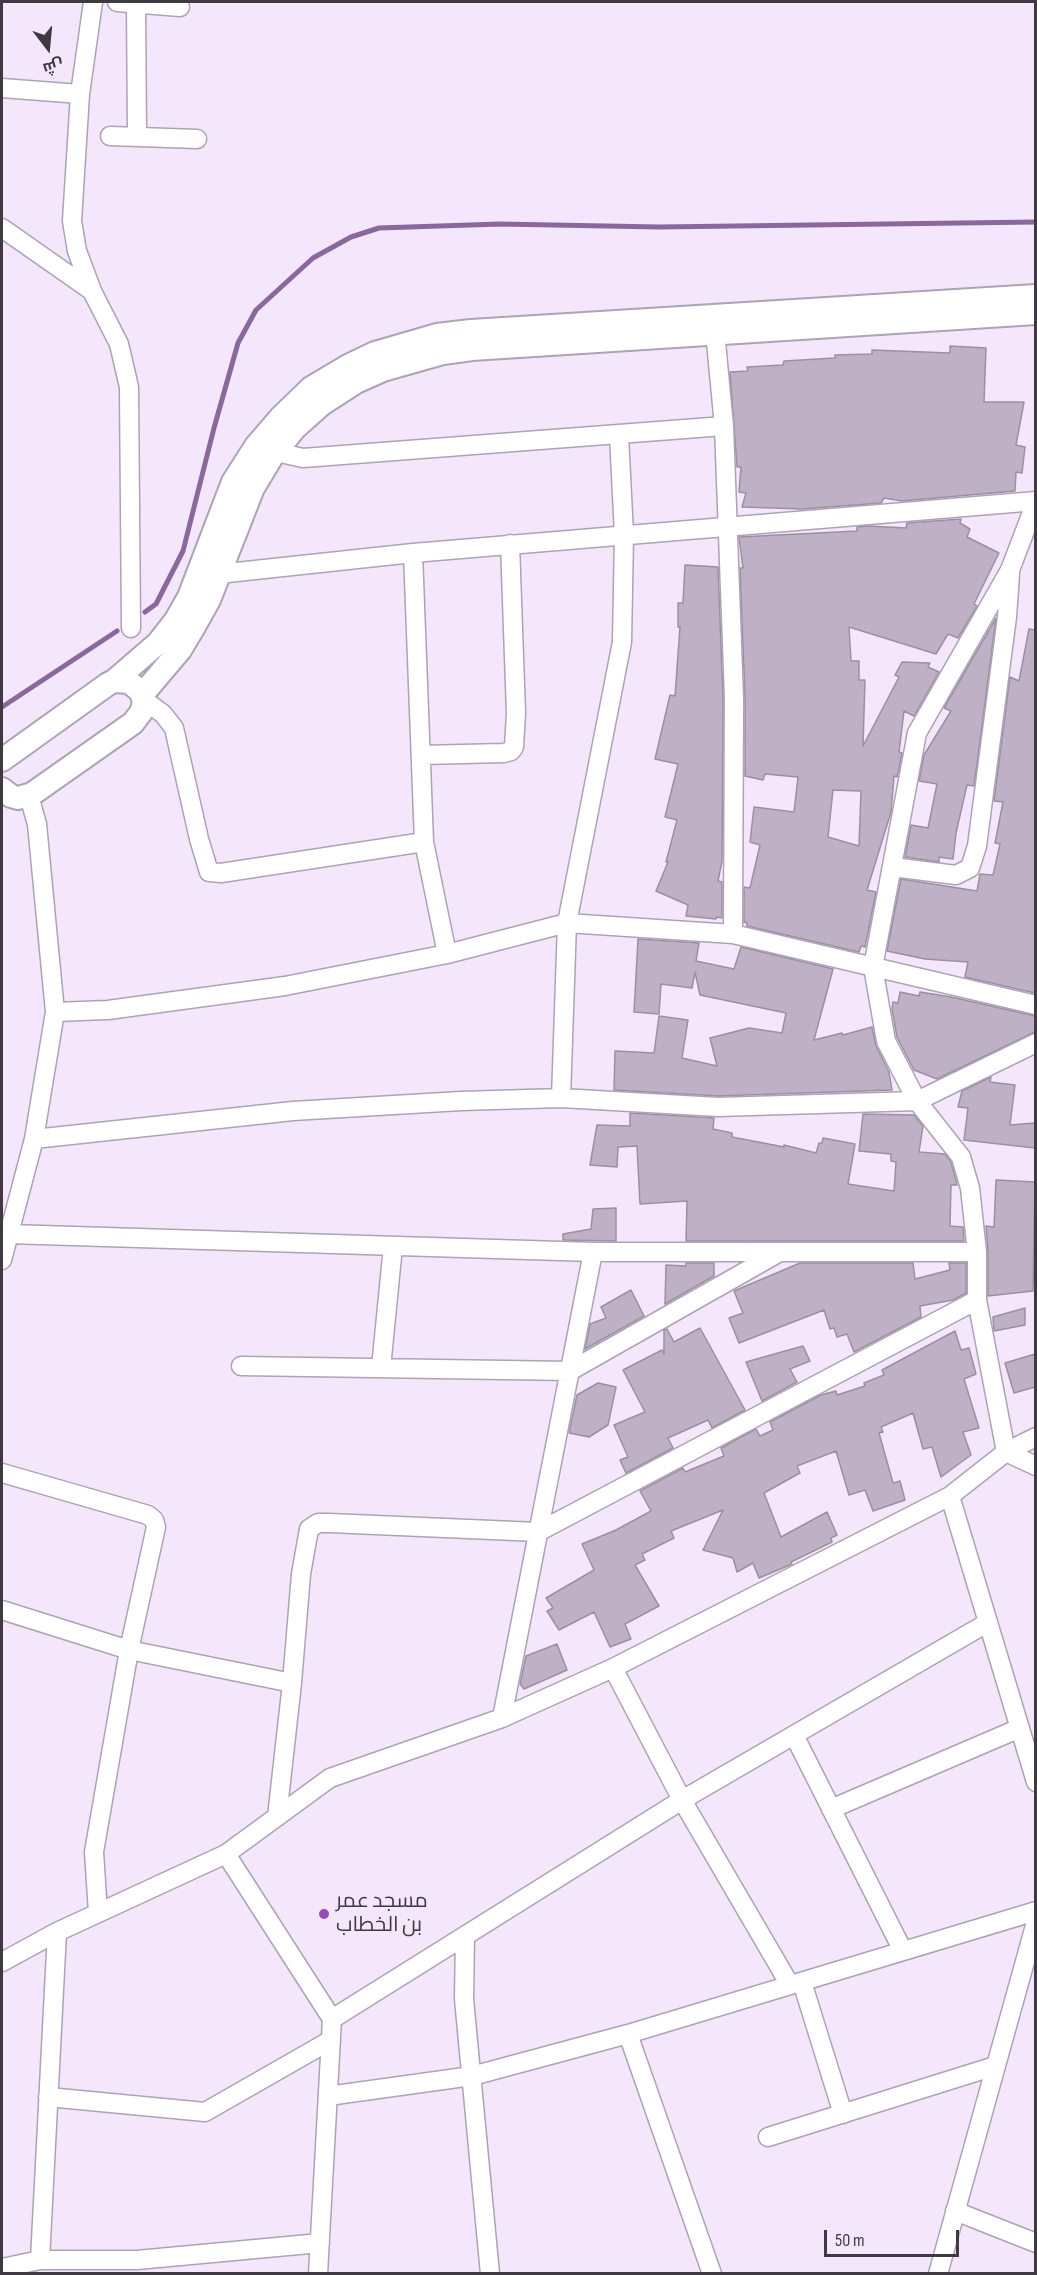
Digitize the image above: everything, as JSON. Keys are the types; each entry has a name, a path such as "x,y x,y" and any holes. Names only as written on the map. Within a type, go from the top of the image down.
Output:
{"street":[{"path":"93,2 80,94 72,221 77,251 92,291 119,344 129,387 131,628"},
{"path":"117,2 180,7"},
{"path":"136,2 137,136"},
{"path":"2,88 80,94"},
{"path":"110,136 197,139"},
{"path":"2,228 92,291"},
{"path":"714,325 1035,296"},
{"path":"2,1260 34,1138 55,1012 37,824 12,796 133,723 142,711 143,698 180,650 209,600 209,571 233,482 269,446 280,417 311,388 348,366 406,343 437,335 1035,313"},
{"path":"714,325 724,426 734,698 733,934"},
{"path":"269,446 303,458 724,426"},
{"path":"561,1098 567,923 622,642 624,536 619,435"},
{"path":"2,760 114,681 159,643 209,571 510,544 1035,502 1010,570 917,733 873,967 886,1041 917,1101 961,1157 970,1188 977,1252 977,1300 1006,1452"},
{"path":"421,755 504,753 511,751 514,747 516,713 510,544"},
{"path":"413,553 424,842 447,954"},
{"path":"892,867 956,875 970,868 981,817 1007,617 1010,570"},
{"path":"114,681 129,682 135,685 143,698 164,714 174,728 199,839 209,872 221,873 424,842"},
{"path":"55,1012 108,1010 285,986 447,954 567,923 733,934 1035,1005"},
{"path":"34,1138 293,1111 461,1101 561,1098 718,1107 917,1101 1035,1043"},
{"path":"8,1234 593,1252 977,1252"},
{"path":"381,1368 393,1246"},
{"path":"502,1718 593,1252"},
{"path":"241,1366 570,1371 780,1252"},
{"path":"277,1817 301,1574 309,1529 318,1523 329,1523 538,1532 977,1300"},
{"path":"2,1962 57,1932 226,1854 330,1778 502,1718 613,1668 950,1496 1006,1452 1035,1437"},
{"path":"1006,1452 1035,1466"},
{"path":"2,1473 148,1515 154,1520 156,1527 129,1650 94,1852 98,1913"},
{"path":"950,1496 987,1623 1020,1728 1032,1757 1035,1782"},
{"path":"2,1610 129,1650 292,1683"},
{"path":"332,2019 682,1800 987,1623"},
{"path":"613,1668 682,1800 796,1984 843,2114"},
{"path":"831,1809 1020,1728"},
{"path":"794,1735 903,1951"},
{"path":"226,1854 332,2019 318,2274"},
{"path":"328,2096 472,2076 628,2034 1035,1911"},
{"path":"938,2274 1035,1922"},
{"path":"40,2260 57,1932"},
{"path":"465,1936 464,1999 490,2274"},
{"path":"628,2034 712,2274"},
{"path":"48,2097 205,2112 331,2040"},
{"path":"768,2137 995,2066"},
{"path":"955,2211 1035,2243"},
{"path":"13,2269 40,2260 136,2260 320,2243"}],"building":[{"path":"950,346 986,348 984,402 1024,402 1016,445 1025,447 1022,473 1016,472 1015,491 902,501 884,498 881,503 802,509 742,507 746,493 739,492 741,467 737,467 730,372 748,371 747,367 783,365 784,361 835,358 835,355 872,354 872,350 950,353"},
{"path":"961,519 960,523 970,529 967,537 999,553 974,604 977,606 958,638 948,634 936,654 849,627 851,661 859,661 859,680 865,680 863,746 899,677 895,675 902,662 930,663 928,667 939,672 914,716 904,711 899,752 902,753 897,777 894,776 891,812 867,890 876,892 865,947 861,946 859,952 747,926 744,922 744,887 750,888 760,845 750,842 754,807 794,812 798,777 765,774 763,780 745,776 745,698 740,568 743,568 739,537 857,531 857,527 868,526 906,528 907,523","holes":["833,790 861,791 859,846 828,837"]},
{"path":"685,565 718,567 723,698 722,861 718,881 722,882 722,918 717,917 716,919 686,916 688,905 656,891 668,862 666,862 677,820 665,817 678,764 655,759 670,695 675,696 680,627 678,627 678,603 683,603"},
{"path":"996,618 974,786 967,785 956,833 953,859 939,857 939,862 905,857 911,825 928,828 937,784 919,781 924,755 951,711 944,708"},
{"path":"1029,629 1035,630 1035,993 965,977 968,962 925,959 887,951 901,879 977,891 980,874 993,875 1000,844 995,843 1003,802 994,801 1010,677 1019,681"},
{"path":"638,939 699,943 696,961 734,969 741,947 833,969 814,1040 872,1027 876,1046 889,1072 892,1090 718,1096 614,1090 615,1051 654,1053 659,1016 688,1020 682,1058 717,1066 710,1038 749,1028 782,1033 786,1013 700,995 695,972 692,988 661,984 659,1014 634,1012"},
{"path":"900,992 919,996 920,992 951,997 1035,1016 1035,1032 937,1079 914,1070 897,1037 892,1009 893,1002 898,1003"},
{"path":"991,1077 990,1082 1015,1085 1010,1125 1035,1123 1035,1148 964,1140 968,1108 958,1107 962,1091"},
{"path":"630,1113 714,1118 713,1129 732,1133 732,1137 784,1147 784,1145 816,1153 823,1138 855,1144 848,1184 894,1191 896,1162 891,1161 891,1154 859,1151 863,1114 914,1115 923,1126 919,1152 945,1154 951,1162 957,1185 951,1185 950,1226 963,1227 964,1241 686,1241 687,1201 640,1204 637,1146 618,1147 617,1167 590,1165 597,1125 630,1126"},
{"path":"996,1180 1035,1182 1033,1291 988,1296 986,1226 994,1227"},
{"path":"616,1208 616,1241 563,1240 563,1234 591,1229 593,1209"},
{"path":"686,1263 714,1263 714,1276 665,1304 666,1265 686,1266"},
{"path":"800,1263 913,1263 915,1279 950,1270 949,1263 966,1263 966,1293 953,1300 920,1306 921,1317 854,1352 847,1334 837,1337 834,1328 830,1329 824,1310 739,1343 729,1318 743,1313 734,1291"},
{"path":"631,1290 644,1316 585,1349 590,1324 606,1318 601,1307"},
{"path":"1025,1308 1025,1325 994,1331 993,1317"},
{"path":"700,1328 745,1410 712,1428 708,1420 668,1438 673,1448 626,1473 620,1460 628,1457 614,1425 645,1412 623,1370 662,1350 664,1354 664,1330 667,1329 674,1342"},
{"path":"955,1331 961,1350 969,1348 976,1374 964,1379 979,1428 963,1432 971,1455 941,1477 932,1447 923,1449 913,1413 881,1427 883,1432 879,1433 893,1483 900,1481 905,1500 873,1511 865,1490 849,1495 836,1451 797,1466 800,1473 764,1493 781,1537 827,1512 837,1535 831,1538 832,1542 791,1562 792,1564 759,1578 753,1563 737,1572 733,1558 703,1550 723,1510 671,1531 674,1538 642,1554 645,1560 635,1565 659,1606 625,1624 631,1639 610,1647 594,1612 559,1630 547,1611 553,1608 546,1598 594,1570 582,1544 616,1530 651,1511 640,1491 683,1468 685,1472 724,1456 721,1448 756,1429 760,1436 773,1430 770,1422 821,1395 836,1391 837,1395 865,1386 864,1383 884,1375 882,1370"},
{"path":"803,1346 810,1361 790,1369 797,1382 762,1401 746,1362"},
{"path":"1035,1354 1035,1387 1014,1393 1005,1363"},
{"path":"598,1383 616,1387 608,1425 589,1437 569,1433 577,1395"},
{"path":"557,1644 567,1670 524,1689 520,1684 526,1656"}],"waterway":[{"path":"145,612 156,604 183,551 238,343 256,310 313,258 351,237 379,228 500,224 659,227 1036,222"},
{"path":"2,707 117,631"}],"place":[{"name":"مسجد عمر بن الخطاب","path":"324,1914"}]}
